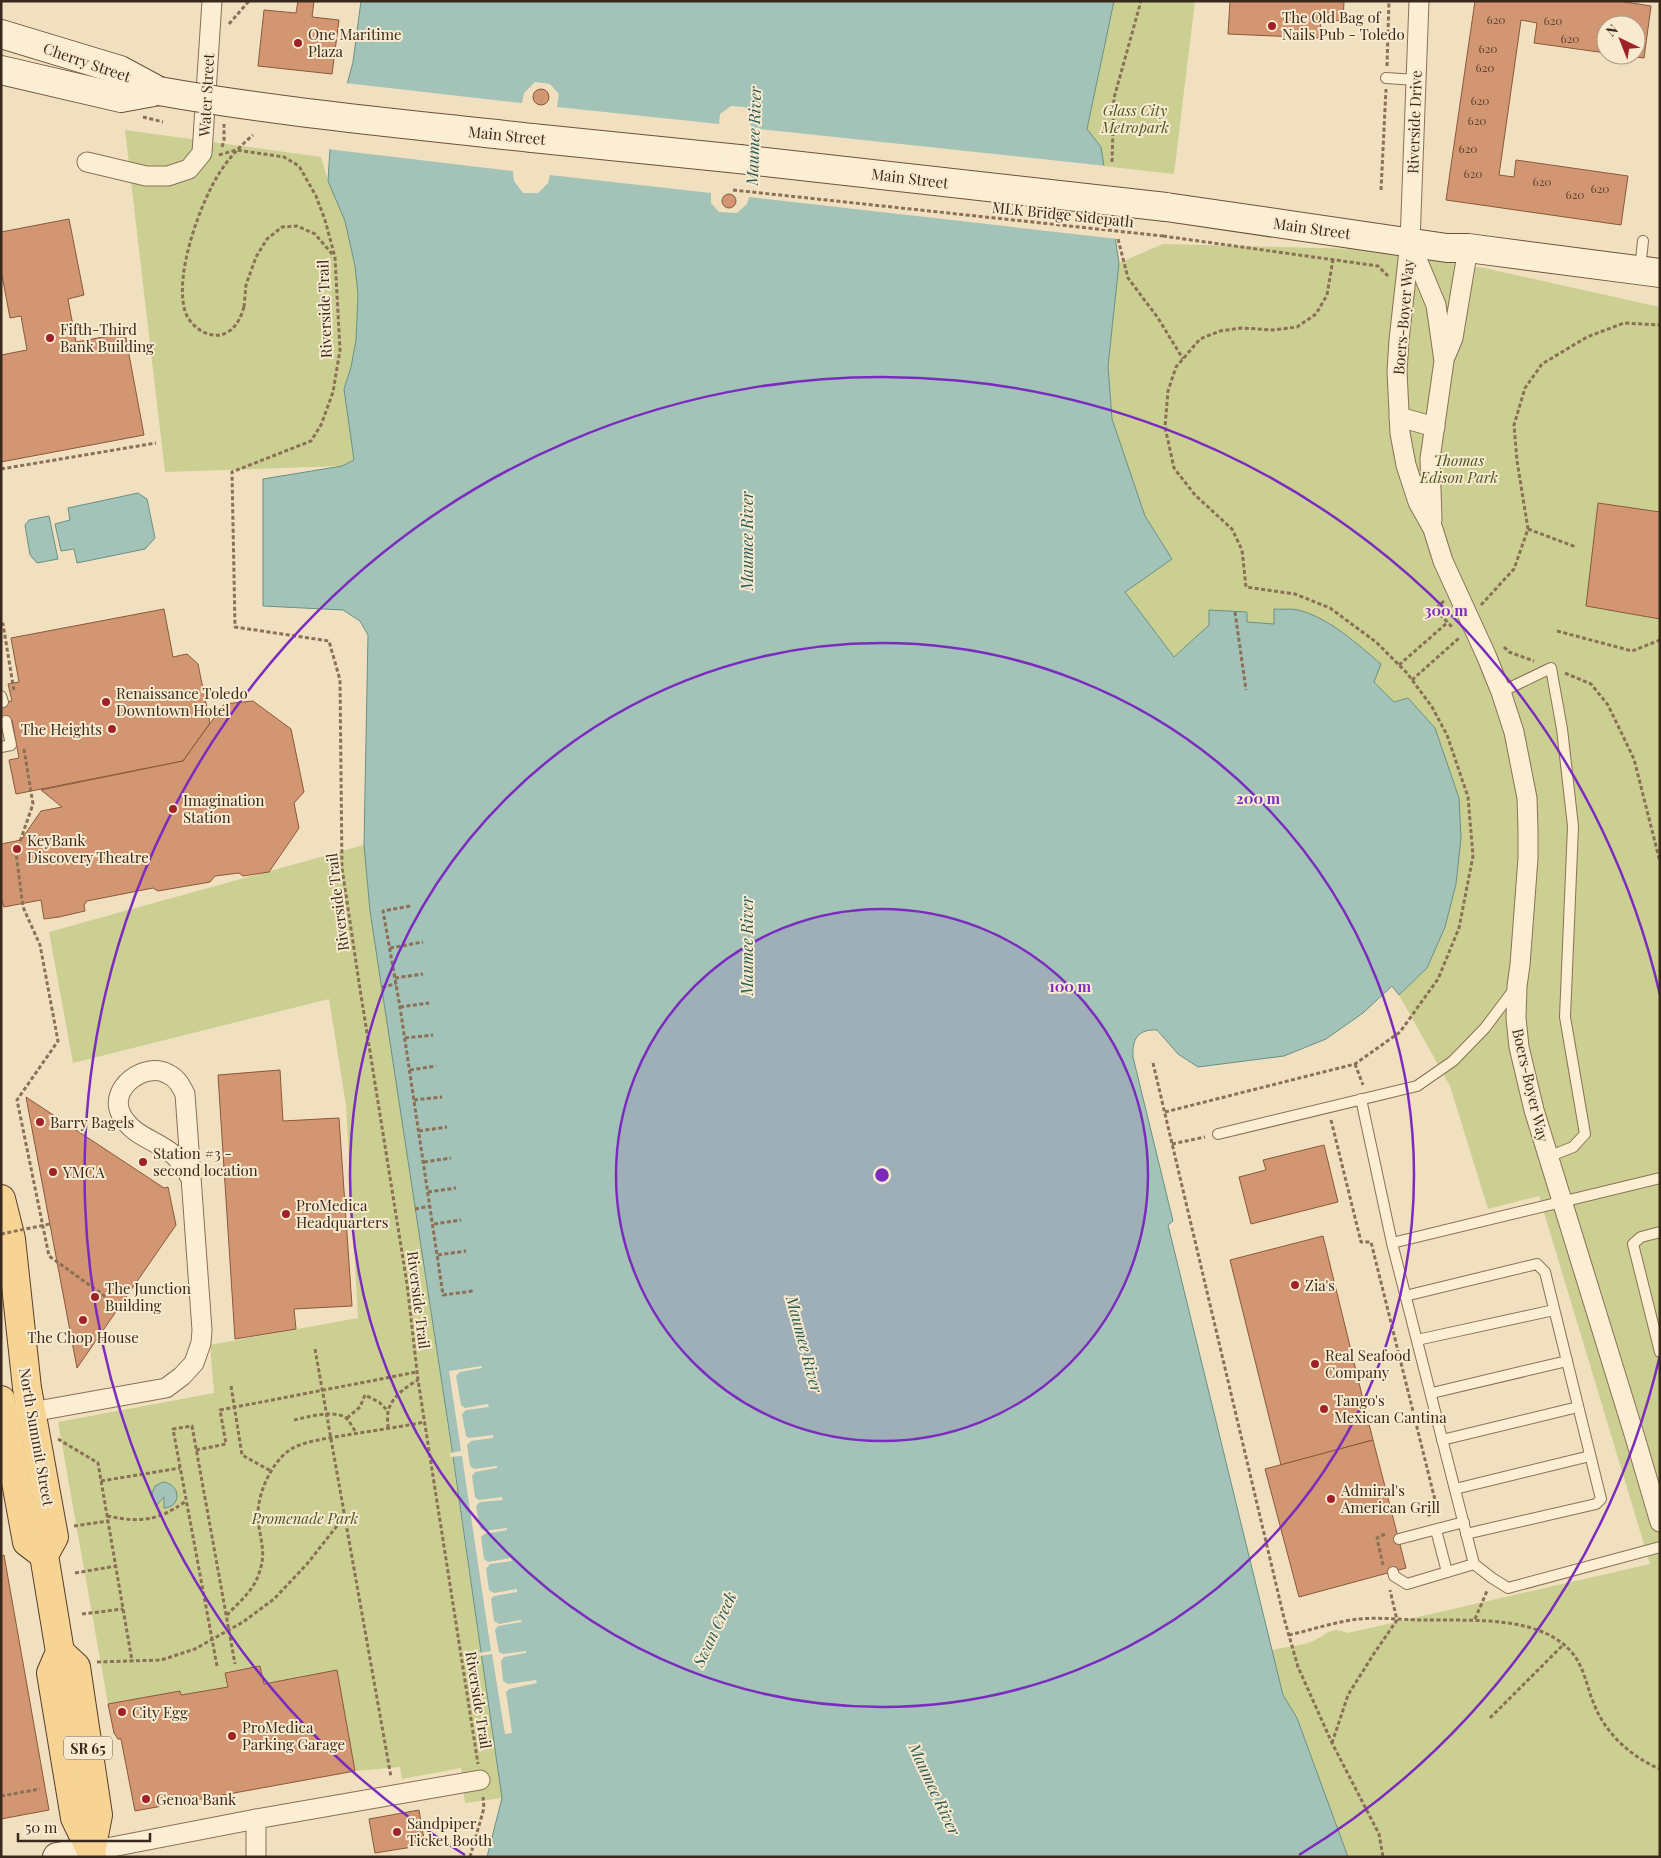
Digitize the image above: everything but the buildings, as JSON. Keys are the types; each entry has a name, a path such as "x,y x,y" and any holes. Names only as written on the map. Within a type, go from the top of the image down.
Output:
{"main road":[{"name":"Cherry Street","path":"1,34 120,70 159,91"},
{"name":"Cherry Street","path":"1,70 121,98 159,91"},
{"name":"Main Street","path":"159,91 226,103 308,113 739,159 1166,208 1447,248 1468,248 1650,272"},
{"name":"North Summit Street","path":"1,1199 11,1239 9,1315 27,1388 54,1538 44,1555 28,1542 3,1408"},
{"name":"SR 65","path":"44,1555 60,1652 51,1673 75,1818 91,1854"},
{"path":"57,1857 91,1854"}],"street":[{"name":"Water Street","path":"87,162 146,176 168,176 189,169 202,153 212,1"},
{"name":"Riverside Drive","path":"1410,242 1419,1"},
{"name":"Boers-Boyer Way","path":"1410,242 1436,305 1444,361 1430,459 1430,499 1433,529"},
{"name":"Boers-Boyer Way","path":"1410,242 1398,340 1397,371 1400,433 1406,465 1418,502 1433,529 1443,560 1501,692 1516,742 1527,798 1528,858 1517,986 1516,1018 1519,1047 1548,1158 1660,1522"},
{"path":"1444,361 1453,338 1468,248"},
{"path":"1399,417 1435,427"},
{"path":"3,1408 31,1412 166,1388 188,1371 198,1354 202,1330 185,1094 177,1080 167,1073 155,1070 140,1073 127,1082 119,1093 118,1103 121,1114 138,1134 175,1156 191,1178"},
{"path":"91,1854 256,1819 480,1780"},
{"path":"256,1819 256,1857"}],"lane":[{"path":"1386,78 1416,80"},
{"path":"1644,241 1650,272"},
{"path":"1501,692 1551,668 1562,729 1573,826 1565,1017 1585,1134 1573,1146 1548,1158"},
{"path":"1,747 11,745 6,721"},
{"path":"1218,1134 1417,1086 1453,1061 1485,1028 1517,986"},
{"path":"1364,1098 1392,1243 1432,1393 1474,1564 1508,1588 1660,1547"},
{"path":"1392,1243 1660,1178"},
{"path":"1660,1232 1640,1237 1633,1244 1660,1352"},
{"path":"1406,1296 1537,1264 1545,1272 1600,1499 1596,1504 1466,1534"},
{"path":"1417,1340 1554,1310"},
{"path":"1432,1393 1567,1361"},
{"path":"1442,1440 1578,1407"},
{"path":"1455,1489 1590,1456"},
{"path":"1399,1539 1464,1522"},
{"path":"1436,1530 1447,1572"},
{"path":"1389,1572 1406,1584 1474,1564"}],"path":[{"path":"1112,162 1114,98 1141,1"},
{"path":"1381,190 1389,1"},
{"path":"253,135 228,160 206,197 190,241 183,277 185,312 195,326 203,332 216,335 227,333 239,321 244,307 246,285 256,257 267,239 282,227 297,226 315,234 334,258"},
{"name":"Riverside Trail","path":"219,155 236,150 284,157 299,166 316,196 325,220 334,258 340,350 333,392 321,425 311,441 232,472 235,627 329,641 340,680 342,868 407,1284 418,1380 484,1808 470,1857"},
{"name":"MLK Bridge Sidepath","path":"733,190 1164,236 1378,266 1387,274"},
{"path":"1118,239 1128,278 1158,318 1183,359"},
{"path":"1165,1112 1355,1064 1400,1032 1438,980 1459,928 1473,856 1468,797 1447,735 1432,707 1412,680 1376,642 1330,608 1294,594 1246,587 1242,550 1232,529 1195,495 1174,468 1165,427 1168,391 1176,367 1200,339 1220,331 1242,328 1273,330 1298,327 1316,314 1327,296 1333,259"},
{"path":"1412,680 1514,569 1528,529 1517,461 1514,425 1525,388 1542,364 1586,337 1624,323 1660,325"},
{"path":"1,469 156,443"},
{"path":"1528,529 1576,547"},
{"path":"1235,612 1246,690"},
{"path":"1399,665 1468,617"},
{"path":"2,624 15,699"},
{"path":"1558,631 1632,651 1660,640"},
{"path":"1503,646 1509,652 1591,684 1608,705 1634,759 1660,862"},
{"path":"24,747 33,804 16,852 23,907 40,945 58,1041 17,1100 49,1256 106,1297"},
{"path":"410,906 384,911 434,1224 443,1295 473,1291"},
{"path":"390,948 423,942"},
{"path":"395,978 423,974"},
{"path":"382,987 396,984"},
{"path":"400,1007 428,1003"},
{"path":"405,1038 433,1035"},
{"path":"1153,1063 1289,1635 1298,1666 1332,1744 1379,1834 1383,1857"},
{"path":"1355,1064 1364,1098"},
{"path":"410,1070 436,1066"},
{"path":"414,1100 442,1097"},
{"path":"1328,1108 1361,1242 1371,1242 1435,1500 1431,1514 1422,1518"},
{"path":"419,1131 447,1127"},
{"path":"1172,1144 1218,1134"},
{"path":"424,1162 451,1158"},
{"path":"428,1192 456,1188"},
{"path":"415,1209 431,1206"},
{"path":"434,1224 461,1220"},
{"path":"1,1234 50,1224"},
{"path":"438,1255 466,1251"},
{"path":"315,1349 394,1795"},
{"path":"196,1450 226,1444 220,1410 417,1372"},
{"path":"388,1428 388,1411 396,1396 418,1380"},
{"path":"231,1386 242,1455 271,1472"},
{"path":"347,1418 360,1408 365,1395 379,1402 388,1411"},
{"path":"294,1420 326,1414 339,1415 347,1418 356,1434"},
{"path":"226,1615 246,1595 258,1579 262,1565 263,1545 258,1516 260,1495 278,1461 295,1446 330,1438 425,1422"},
{"path":"216,1666 173,1429 192,1426 235,1664"},
{"path":"53,1435 98,1463 132,1661"},
{"path":"101,1481 180,1468"},
{"path":"107,1516 128,1520 144,1520 169,1513 186,1501"},
{"path":"90,1662 161,1660 194,1650 212,1640 243,1622 274,1599 307,1564 344,1516"},
{"path":"68,1527 108,1521"},
{"path":"1389,1572 1376,1538 1390,1532"},
{"path":"75,1573 116,1566"},
{"path":"1475,1620 1492,1578"},
{"path":"1332,1744 1348,1695 1397,1620 1388,1583"},
{"path":"82,1614 123,1609"},
{"path":"1289,1635 1359,1619 1475,1620 1520,1625 1549,1635 1564,1644 1575,1656 1589,1686 1594,1704 1613,1734 1632,1754 1647,1764 1660,1769"},
{"path":"1490,1718 1564,1644"},
{"path":"1,1796 40,1789"}],"green space":[{"name":"Glass City Metropark","path":"1114,1 1195,1 1174,174 1103,166 1101,147 1087,130"},
{"path":"125,130 321,157 328,181 345,221 355,266 358,295 356,340 351,367 344,389 354,460 342,466 165,472"},
{"name":"Thomas Edison Park","path":"1163,244 1358,249 1484,268 1660,307 1660,1857 1348,1857 1297,1718 1283,1695 1272,1650 1305,1644 1326,1633 1337,1630 1348,1633 1650,1564 1539,1196 1488,1209 1450,1086 1399,995 1427,968 1445,927 1456,884 1461,838 1394,702 1373,682 1381,664 1354,641 1327,622 1274,624 1247,622 1247,612 1210,610 1209,625 1174,657 1125,592 1172,559 1145,516 1112,419 1108,366 1119,263"},
{"name":"Promenade Park","path":"364,845 370,911 502,1798 465,1803 461,1768 402,1779 400,1767 355,1771 336,1670 264,1684 260,1666 225,1672 228,1687 181,1695 180,1691 108,1704 58,1422 214,1393 210,1345 358,1318 346,1105 329,999 73,1063 49,932"}],"water":[{"path":"361,1 1114,1 1087,129 1101,147 1119,263 1108,366 1112,419 1145,516 1172,559 1125,592 1174,657 1209,625 1209,610 1247,612 1247,622 1274,624 1274,609 1295,609 1332,625 1381,664 1374,682 1394,702 1408,698 1435,728 1459,798 1461,838 1456,884 1445,927 1427,968 1399,995 1392,986 1363,1013 1326,1039 1284,1056 1198,1067 1178,1054 1157,1030 1141,1033 1135,1040 1133,1051 1173,1221 1168,1225 1283,1695 1297,1718 1348,1857 487,1857 502,1798 451,1443 370,911 364,845 368,635 360,621 343,610 263,606 263,479 342,466 354,460 344,389 351,367 356,340 358,295 355,266 345,221 328,181 330,149 353,62"},
{"path":"138,493 147,499 155,538 145,549 77,563 74,549 61,551 55,524 70,520 68,508"},
{"path":"49,516 58,559 37,563 30,555 25,525 29,520"},
{"path":"163,1482 173,1487 177,1495 174,1504 164,1508 164,1497 156,1506 151,1496 155,1486"}],"pier":[{"path":"535,82 550,84 559,94 557,107 719,124 720,114 731,106 745,107 750,114 751,128 1106,166 1118,239 749,197 747,204 737,213 719,212 711,203 711,193 550,175 548,183 538,193 523,193 514,181 513,171 327,149 345,83 522,103 524,93"},
{"path":"482,1366 482,1368 460,1372 456,1376 461,1405 465,1408 488,1404 489,1407 466,1410 462,1414 466,1436 469,1438 493,1435 493,1438 471,1441 467,1445 470,1466 474,1469 497,1466 497,1468 475,1472 472,1476 475,1497 479,1500 502,1497 503,1500 480,1502 476,1506 480,1528 484,1531 507,1528 507,1530 484,1534 481,1537 484,1559 488,1562 511,1558 512,1561 490,1564 486,1569 489,1590 494,1593 517,1589 517,1592 494,1596 491,1599 494,1621 499,1624 521,1620 522,1622 498,1626 495,1630 499,1652 503,1654 526,1651 526,1653 504,1657 501,1661 503,1681 508,1684 536,1680 537,1683 509,1689 506,1692 512,1733 505,1734 492,1654 480,1656 479,1653 491,1651 462,1456 450,1457 450,1453 461,1451 449,1371"}],"place":[{"name":"The Old Bag of Nails Pub - Toledo","path":"1272,26"},
{"name":"One Maritime Plaza","path":"298,43"},
{"name":"Fifth-Third Bank Building","path":"50,338"},
{"name":"Renaissance Toledo Downtown Hotel","path":"106,702"},
{"name":"The Heights","path":"112,729"},
{"name":"Imagination Station","path":"173,809"},
{"name":"KeyBank Discovery Theatre","path":"17,849"},
{"name":"Barry Bagels","path":"40,1122"},
{"name":"Station #3 - second location","path":"143,1162"},
{"name":"YMCA","path":"53,1172"},
{"name":"ProMedica Headquarters","path":"286,1214"},
{"name":"Zia's","path":"1295,1285"},
{"name":"The Junction Building","path":"95,1297"},
{"name":"The Chop House","path":"83,1320"},
{"name":"Real Seafood Company","path":"1315,1364"},
{"name":"Tango's Mexican Cantina","path":"1324,1409"},
{"name":"Admiral's American Grill","path":"1331,1499"},
{"name":"City Egg","path":"122,1712"},
{"name":"ProMedica Parking Garage","path":"232,1736"},
{"name":"Genoa Bank","path":"146,1799"},
{"name":"Sandpiper Ticket Booth","path":"397,1832"}],"water label":[{"name":"Maumee River","path":"753,136"},
{"name":"Maumee River","path":"746,541"},
{"name":"Maumee River","path":"746,946"},
{"name":"Maumee River","path":"805,1344"},
{"name":"Swan Creek","path":"714,1629"},
{"name":"Maumee River","path":"935,1789"}]}
